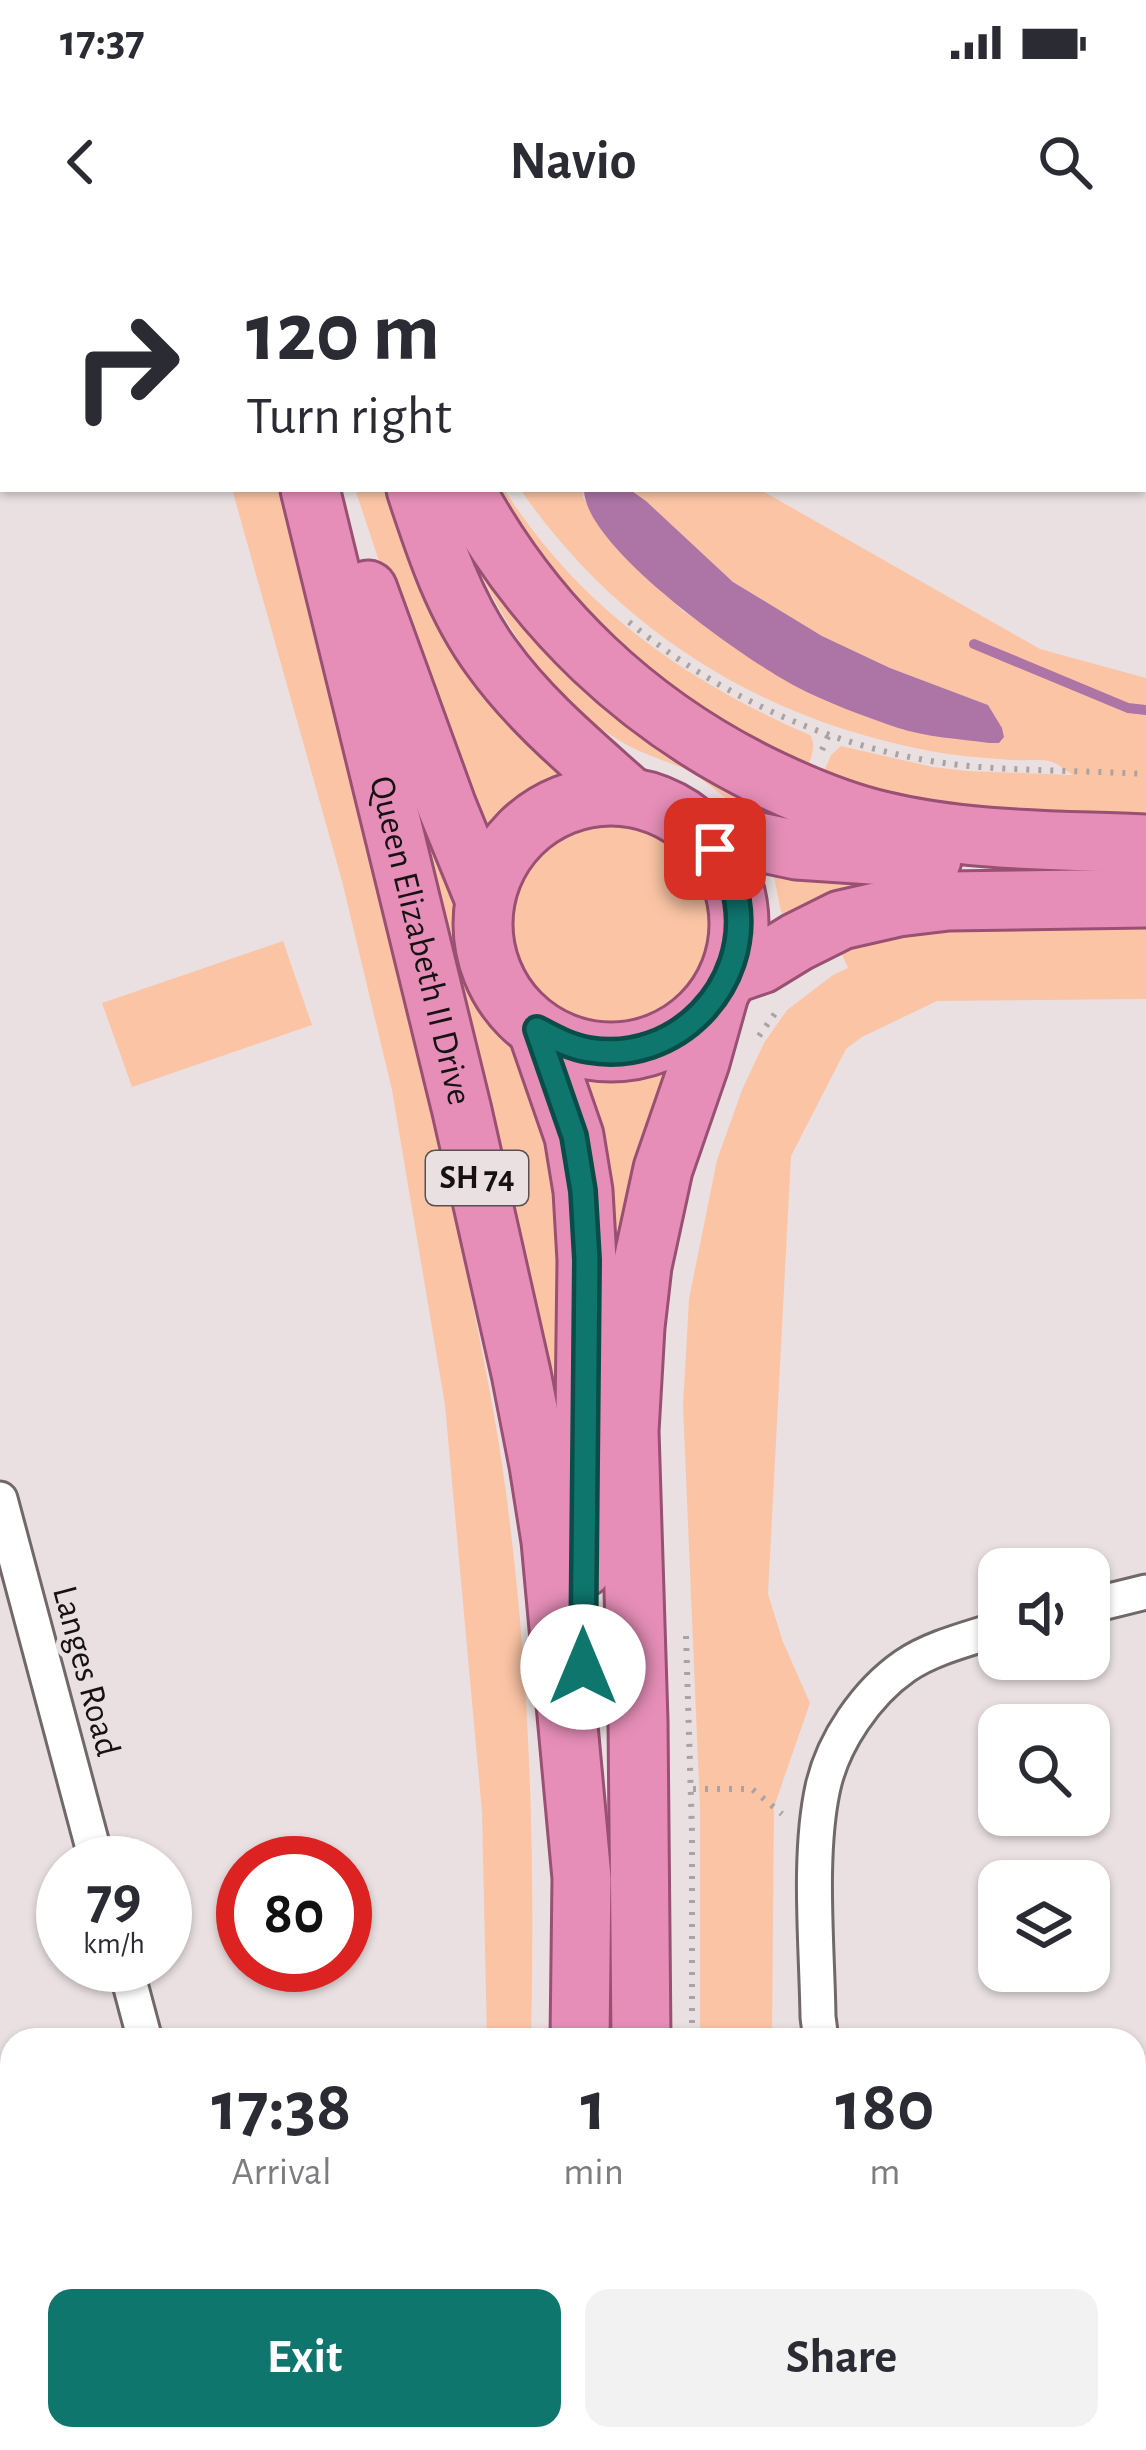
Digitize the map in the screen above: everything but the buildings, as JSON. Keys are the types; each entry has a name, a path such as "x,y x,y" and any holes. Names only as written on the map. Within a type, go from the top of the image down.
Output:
{"highway":[{"name":"Queen Elizabeth II Drive","path":"311,492 462,1111 521,1372 551,1541 582,1878 580,2028"},
{"name":"Queen Elizabeth II Drive","path":"337,492 403,689 485,900"},
{"path":"417,492 456,596 490,656 526,700 629,796 665,808 698,829 729,872 737,897 736,950 663,1169 634,1327 629,1431 639,1762 640,2028"},
{"path":"467,492 504,556 582,649 657,714 726,758 804,796 883,822 969,835 1146,844"},
{"name":"SH 74","path":"629,796 601,795 548,812 526,828 500,861 485,900 483,929 499,985 537,1029 591,1051 621,1052 676,1034 700,1017 724,985"},
{"path":"698,829 829,853 1146,869"},
{"path":"724,985 841,920 898,907 948,901 1146,898"},
{"name":"SH 74","path":"537,1029 574,1136 587,1260 582,1878"}],"street":[{"name":"Langes Road","path":"0,1498 90,1836"},
{"path":"1110,1601 1146,1592"},
{"path":"819,2028 816,1840 824,1784 843,1737 871,1697 905,1666 978,1636"},
{"path":"132,1992 142,2028"}],"path":[{"path":"619,613 683,664 736,696 829,734 894,752 980,767 1146,773"},
{"path":"757,1040 783,1004"},
{"path":"686,1625 692,2028"},
{"path":"691,1789 752,1789 782,1814"}],"shaded area":[{"path":"233,492 281,492 400,967 483,1356 506,1490 523,1653 532,1846 531,2028 487,2028 482,1812 445,1405 392,1090 342,881"},
{"path":"356,492 393,492 578,781 532,800 495,835 482,836 398,618"},
{"path":"488,492 506,492 565,569 638,636 720,690 810,735 813,750 804,775 623,662"},
{"path":"522,492 584,492 597,522 629,561 683,611 797,687 903,730 988,705 822,636 733,582 633,492 764,492 1040,649 1146,678 1146,830 1049,825 820,781 831,755 841,746 933,767 1073,775 1049,761 950,754 868,737 752,692 648,626 559,539"},
{"path":"585,492 633,492 733,582 822,636 988,705 1004,737 999,743 989,743 909,731 795,686 671,600 610,541 591,513"},
{"path":"462,534 489,559 857,830 786,822 749,812 689,772 600,728 550,682 529,655 492,596"},
{"path":"360,619 460,900 479,980 519,1047 555,1136 565,1388 550,1427"},
{"path":"611,814 653,823 688,847 712,882 721,924 712,966 688,1001 653,1025 611,1034 569,1025 534,1001 510,966 501,924 510,882 534,847 569,823"},
{"path":"772,866 1091,879 788,917 781,912"},
{"path":"954,927 1146,927 1146,999 937,1001 846,1049 791,1156 768,1594 810,1703 774,1807 772,2028 700,2028 700,1808 683,1406 689,1299 717,1160 764,1043 787,1010 848,968 840,950 895,934"},
{"path":"283,941 312,1025 132,1087 102,1003"},
{"path":"668,1057 673,1062 612,1300 573,1064 621,1067"}],"waterway":[{"path":"974,644 1128,708 1146,710"}],"route":[{"path":"583,1667 587,1260 583,1191 574,1136 537,1029 591,1051 621,1052 650,1046 700,1017 729,975 740,923 729,872 715,849"}]}
